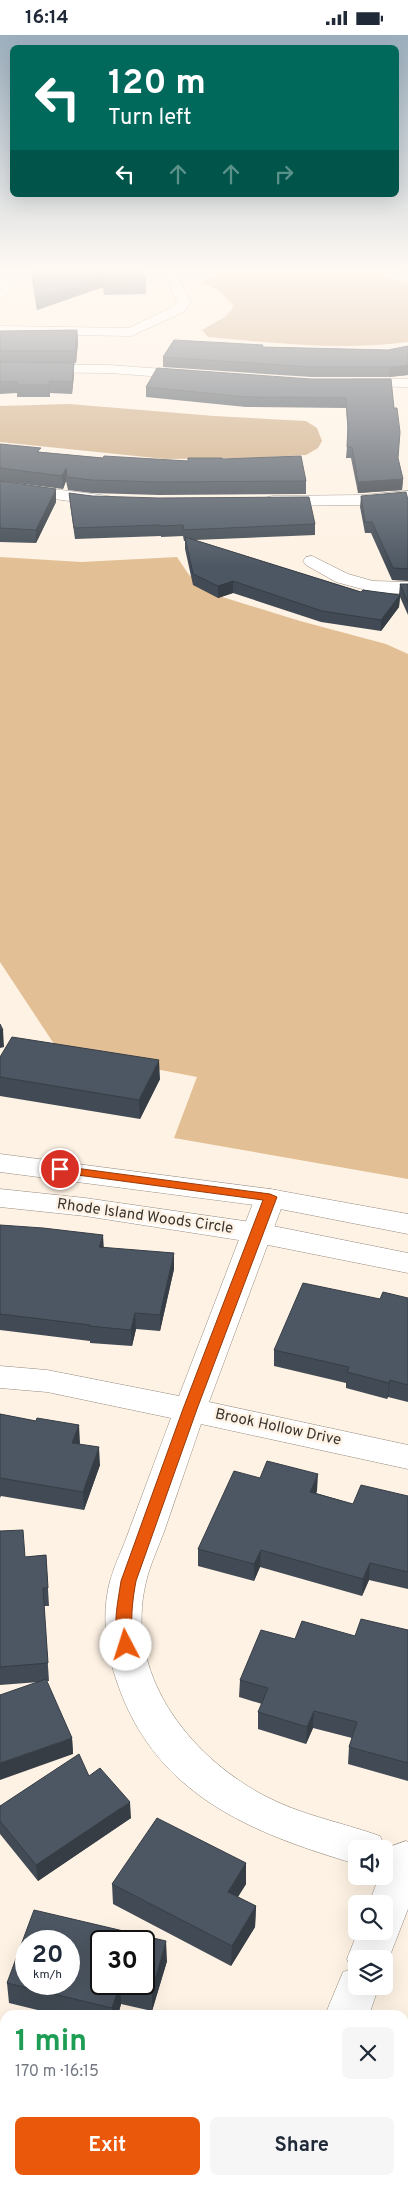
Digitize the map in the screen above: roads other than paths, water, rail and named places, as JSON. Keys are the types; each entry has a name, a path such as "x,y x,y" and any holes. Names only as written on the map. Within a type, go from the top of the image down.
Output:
{"street":[{"path":"0,368 19,367"},
{"path":"138,367 206,376"},
{"path":"340,383 408,383"},
{"path":"0,487 92,500 121,501"},
{"path":"256,501 362,500 408,496"},
{"path":"312,561 342,578 373,586 408,588"},
{"path":"0,1163 270,1197 408,1224"},
{"path":"270,1197 190,1409 128,1581 124,1630 128,1659 137,1688 149,1716 166,1740 188,1764 216,1787 277,1821 348,1844"},
{"name":"Rhode Island Woods Circle","path":"0,1198 85,1207 258,1233 408,1263"},
{"name":"Brook Hollow Drive","path":"0,1377 47,1381 190,1409 408,1457"},
{"path":"390,1895 399,1858"},
{"path":"349,2010 355,1995"}]}
